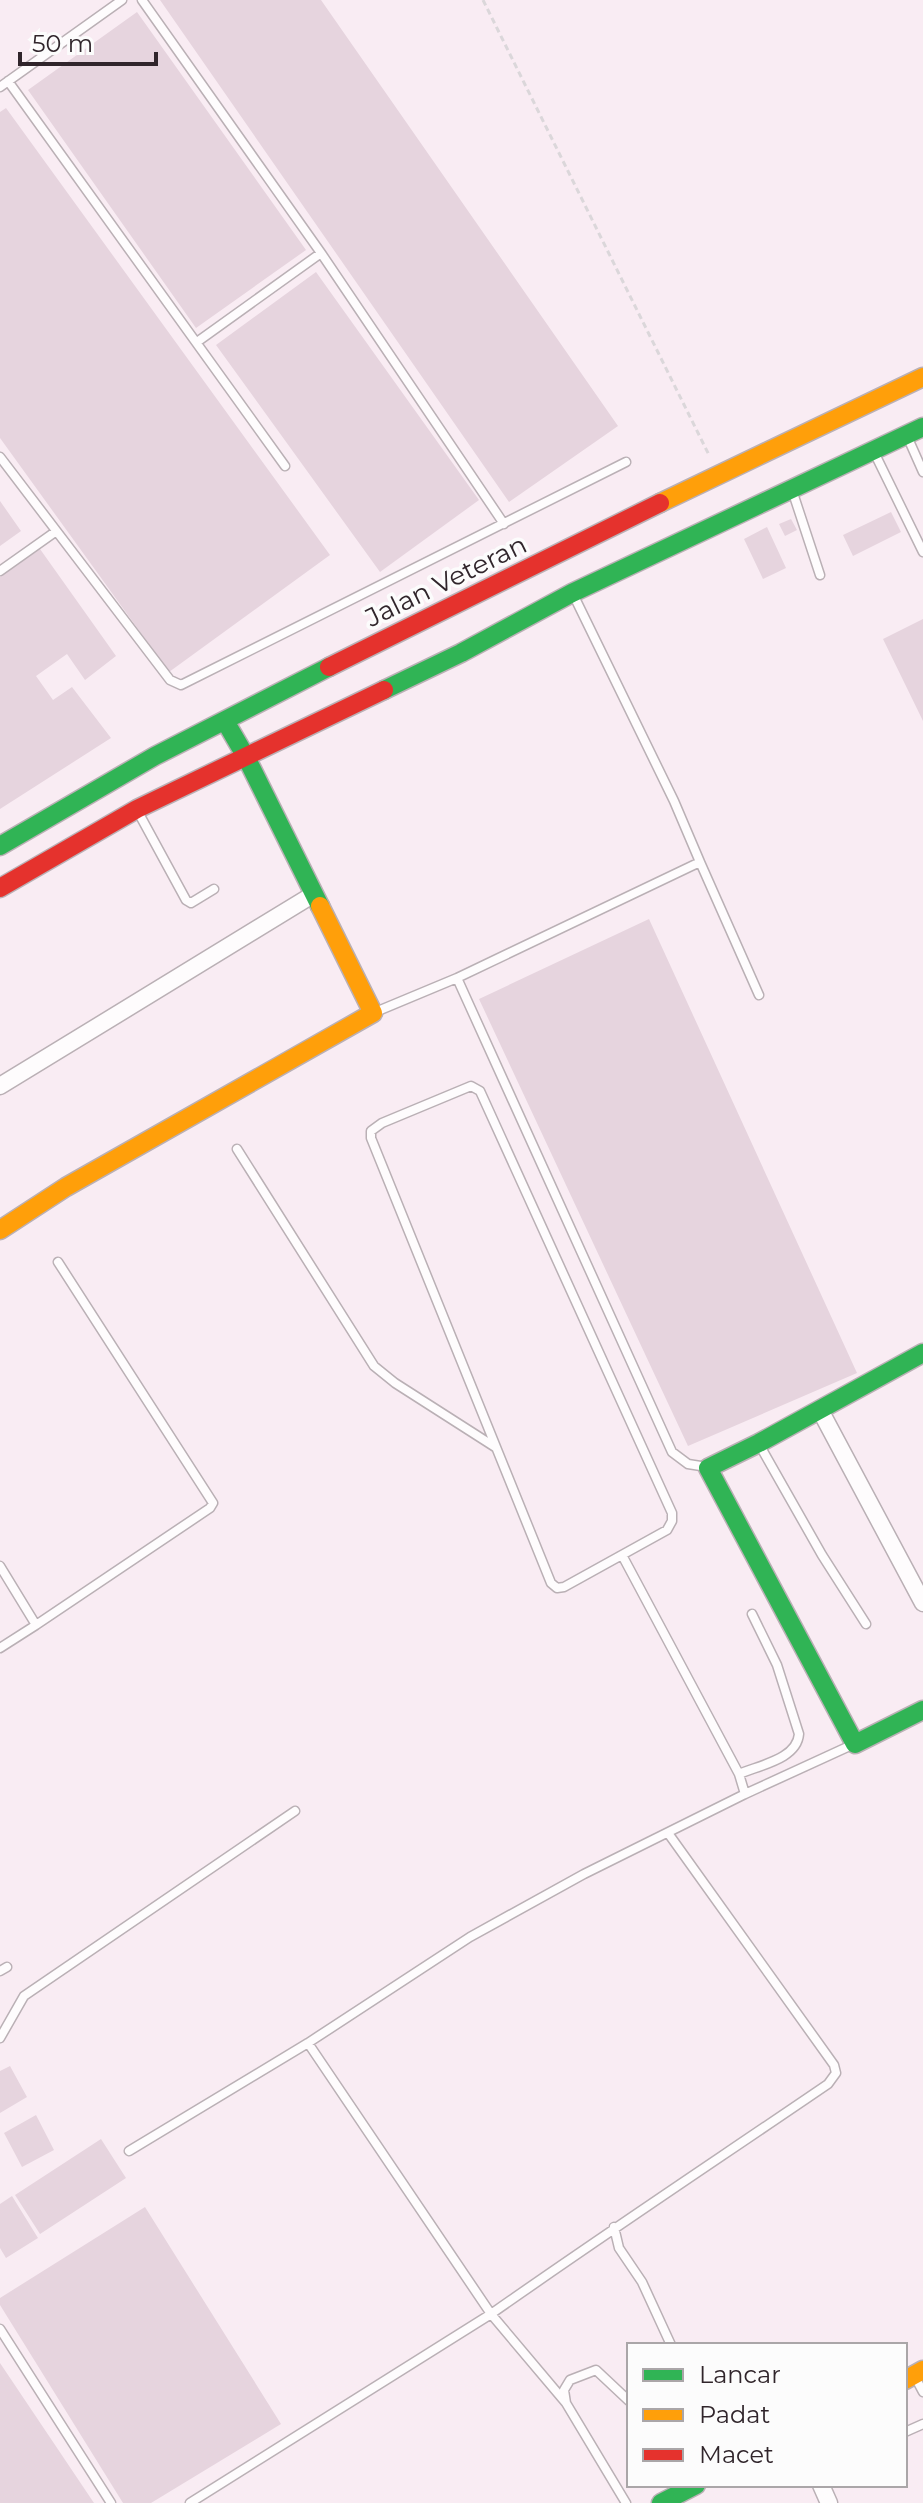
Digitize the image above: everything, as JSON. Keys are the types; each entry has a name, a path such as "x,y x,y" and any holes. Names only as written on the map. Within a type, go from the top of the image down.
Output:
{"main road":[{"name":"Jalan Veteran","path":"0,846 155,756 719,474 923,377"},
{"path":"0,888 137,809 461,653 572,593 915,431"},
{"path":"0,1230 66,1187 373,1013 246,757 225,721"},
{"path":"923,1353 825,1420 759,1443 712,1476 855,1744 923,1710"},
{"path":"661,2503 692,2487"}],"street":[{"path":"0,1086 314,894"},
{"path":"825,1420 923,1603"}],"lane":[{"path":"122,0 4,84 197,342 285,466"},
{"path":"142,0 321,253 504,524"},
{"path":"197,342 321,253"},
{"path":"915,431 923,472"},
{"path":"873,450 923,552"},
{"path":"0,457 170,680 181,685 626,462"},
{"path":"792,488 820,575"},
{"path":"0,571 55,532"},
{"path":"572,593 674,801 759,995"},
{"path":"137,809 186,900 191,903 214,889"},
{"path":"373,1013 457,978 700,862"},
{"path":"457,978 672,1452 712,1476"},
{"path":"471,1086 480,1091 672,1513 672,1521 667,1530 557,1588 551,1583 495,1447 371,1138 371,1131 382,1123 471,1086"},
{"path":"237,1149 374,1366 395,1383 495,1447"},
{"path":"0,1648 210,1508 213,1503 58,1262"},
{"path":"759,1443 822,1555 866,1624"},
{"path":"622,1555 739,1774 745,1794"},
{"path":"0,1566 36,1625"},
{"path":"739,1774 792,1752 799,1734 777,1665 752,1614"},
{"path":"129,2151 308,2043 470,1937 584,1874 745,1794 855,1744"},
{"path":"0,2038 24,1996 295,1811"},
{"path":"190,2503 491,2314 614,2227 651,2206 828,2084 836,2073 834,2065 668,1833"},
{"path":"308,2043 491,2314 566,2403 626,2503"},
{"path":"614,2227 619,2248 642,2282 670,2343"},
{"path":"0,2329 111,2503"},
{"path":"566,2403 564,2390 570,2380 596,2370 627,2399"},
{"path":"914,2375 923,2392"}],"path":[{"path":"483,0 719,474"}],"building":[{"path":"160,0 321,0 618,426 509,502"},
{"path":"137,12 306,250 196,328 28,90"},
{"path":"6,108 330,555 169,672 0,438 0,112"},
{"path":"316,272 479,500 380,572 216,345"},
{"path":"0,501 21,531 0,546"},
{"path":"891,512 901,532 853,556 843,535"},
{"path":"791,519 797,530 785,536 779,524"},
{"path":"767,527 786,568 763,579 744,539"},
{"path":"40,549 116,656 85,680 67,654 36,676 53,700 72,687 111,738 0,809 0,577"},
{"path":"923,619 923,721 883,639"},
{"path":"649,919 857,1373 688,1446 479,999"},
{"path":"10,2066 27,2097 0,2113 0,2071"},
{"path":"36,2115 54,2150 22,2167 4,2133"},
{"path":"101,2139 126,2178 40,2234 15,2195"},
{"path":"12,2196 38,2238 6,2258 0,2248 0,2204"},
{"path":"145,2207 281,2424 151,2503 123,2503 0,2305 0,2298"},
{"path":"0,2363 94,2503 0,2503"}],"traffic: fast":[{"path":"384,690 461,653 572,593 923,427"},
{"path":"0,846 155,756 329,667"},
{"path":"225,721 320,906"},
{"path":"923,1353 708,1468 855,1744 923,1710"},
{"path":"661,2503 692,2487"}],"traffic: slow":[{"path":"660,503 923,377"},
{"path":"0,1230 66,1187 373,1013 320,906"},
{"path":"907,2379 923,2370"}],"traffic: jam":[{"path":"329,667 660,503"},
{"path":"0,888 137,809 384,690"}]}
